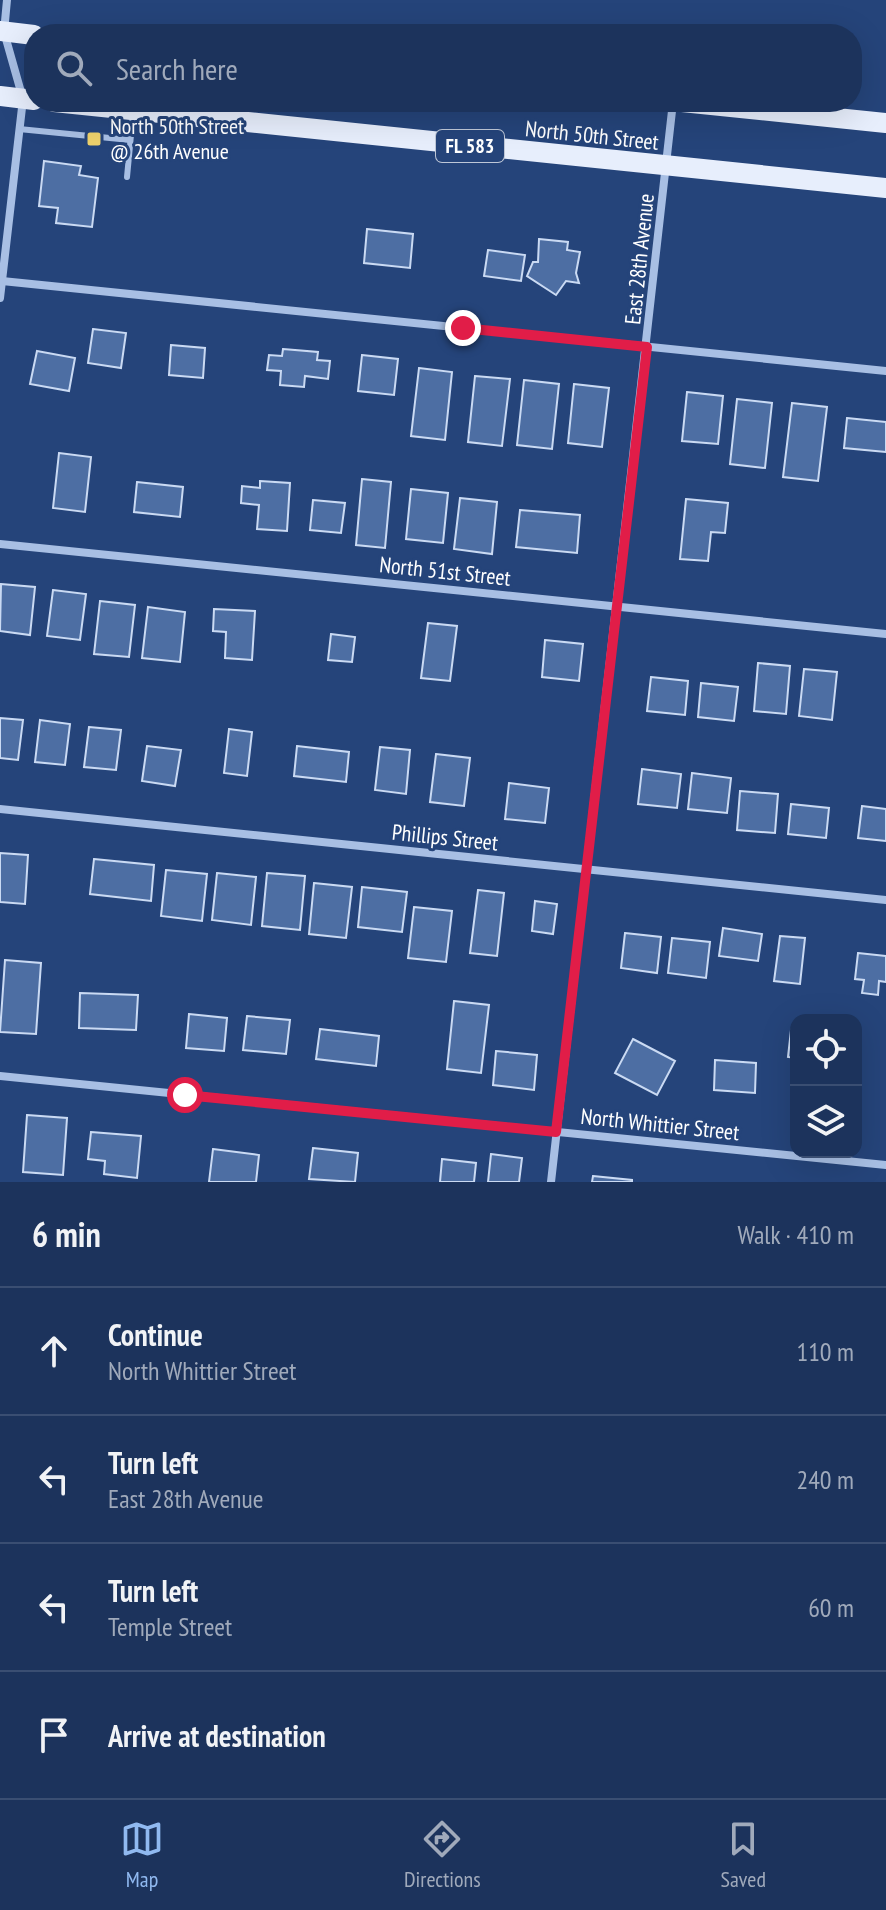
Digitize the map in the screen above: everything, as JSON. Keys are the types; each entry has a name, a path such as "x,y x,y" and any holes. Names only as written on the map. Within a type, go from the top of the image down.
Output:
{"main road":[{"path":"2,31 24,34"},
{"path":"0,96 24,99"},
{"name":"North 50th Street","path":"153,112 886,188"},
{"path":"779,112 886,123"}],"street":[{"path":"7,0 2,31 24,89"},
{"path":"0,298 19,129 24,112"},
{"name":"East 28th Avenue","path":"551,1182 672,112"},
{"path":"2,281 886,371"},
{"name":"North 51st Street","path":"0,544 886,634"},
{"name":"Phillips Street","path":"0,809 886,900"},
{"name":"North Whittier Street","path":"0,1076 886,1165"}],"lane":[{"path":"127,177 134,112"},
{"path":"19,129 130,140"}],"building":[{"path":"44,161 81,166 79,175 98,178 92,227 56,223 58,208 39,206"},
{"path":"367,229 413,234 410,268 364,263"},
{"path":"539,239 568,242 567,250 580,252 576,273 579,283 566,281 556,295 527,276 533,262 538,262"},
{"path":"488,250 525,255 521,281 484,276"},
{"path":"93,329 126,333 121,368 88,363"},
{"path":"171,345 205,348 203,378 169,375"},
{"path":"283,349 318,352 317,360 330,361 328,379 305,376 304,387 280,385 281,371 267,370 269,355 282,356"},
{"path":"37,351 75,358 69,391 30,384"},
{"path":"362,355 398,359 394,395 358,391"},
{"path":"419,368 452,372 445,440 411,436"},
{"path":"475,376 510,379 502,446 468,442"},
{"path":"524,380 559,384 552,449 517,445"},
{"path":"574,384 609,388 602,447 568,443"},
{"path":"687,392 723,396 718,444 682,441"},
{"path":"737,399 772,403 765,468 730,464"},
{"path":"792,403 827,407 818,481 783,477"},
{"path":"847,418 886,422 886,452 844,448"},
{"path":"59,453 91,457 85,512 53,508"},
{"path":"362,479 391,482 385,548 356,545"},
{"path":"260,481 290,483 287,531 257,529 259,505 241,503 242,486 260,488"},
{"path":"137,482 183,487 180,517 134,512"},
{"path":"411,489 448,493 443,543 406,539"},
{"path":"460,498 497,502 492,554 454,549"},
{"path":"686,499 728,503 725,533 711,532 708,561 680,559"},
{"path":"313,500 345,503 341,533 310,530"},
{"path":"520,510 580,515 577,553 516,547"},
{"path":"1,584 35,587 30,635 0,631"},
{"path":"53,590 86,594 80,640 47,636"},
{"path":"100,601 135,605 129,657 94,654"},
{"path":"148,607 185,612 180,662 142,658"},
{"path":"214,609 255,611 252,660 225,658 226,632 213,631"},
{"path":"428,623 457,626 450,681 421,678"},
{"path":"331,634 355,637 352,662 328,660"},
{"path":"545,640 583,644 579,681 542,677"},
{"path":"758,663 790,666 786,714 754,711"},
{"path":"804,669 837,672 832,720 799,716"},
{"path":"651,677 688,681 685,715 647,711"},
{"path":"701,683 738,687 734,721 698,717"},
{"path":"0,718 23,720 18,760 0,758"},
{"path":"40,720 70,724 65,765 35,762"},
{"path":"89,727 121,730 116,770 84,767"},
{"path":"229,729 252,732 247,776 224,773"},
{"path":"147,746 181,750 175,786 142,781"},
{"path":"297,746 349,752 346,782 294,776"},
{"path":"380,747 410,750 406,794 375,790"},
{"path":"436,754 470,758 464,806 430,802"},
{"path":"642,769 681,774 677,808 638,804"},
{"path":"692,773 731,778 727,813 688,809"},
{"path":"509,783 549,788 545,823 505,819"},
{"path":"740,791 778,794 775,833 737,830"},
{"path":"791,804 829,808 826,838 788,834"},
{"path":"862,806 886,809 886,841 858,838"},
{"path":"0,853 28,855 25,904 0,902"},
{"path":"94,859 154,865 151,901 90,894"},
{"path":"166,870 207,874 202,921 161,916"},
{"path":"217,873 256,877 251,925 212,920"},
{"path":"267,873 305,876 300,930 262,926"},
{"path":"314,883 352,887 346,938 309,934"},
{"path":"362,887 407,892 402,932 358,927"},
{"path":"478,890 504,893 497,956 470,953"},
{"path":"535,901 557,904 553,934 532,931"},
{"path":"414,907 452,911 446,962 408,958"},
{"path":"723,928 762,934 758,961 719,956"},
{"path":"625,933 661,937 657,973 621,968"},
{"path":"780,936 805,938 800,984 774,981"},
{"path":"672,938 710,942 706,978 668,973"},
{"path":"858,953 886,956 886,982 879,981 878,995 862,993 864,980 855,979"},
{"path":"5,960 41,963 36,1034 0,1032"},
{"path":"80,993 138,995 136,1030 79,1028"},
{"path":"454,1001 489,1005 481,1073 447,1069"},
{"path":"189,1014 227,1018 224,1051 186,1048"},
{"path":"247,1016 290,1020 286,1054 243,1050"},
{"path":"320,1029 379,1036 376,1066 316,1059"},
{"path":"633,1039 675,1061 657,1095 615,1073"},
{"path":"496,1051 537,1055 534,1090 493,1085"},
{"path":"715,1060 756,1063 755,1093 714,1090"},
{"path":"27,1115 67,1118 63,1175 23,1172"},
{"path":"91,1132 141,1136 137,1178 104,1174 105,1161 88,1159"},
{"path":"313,1148 358,1153 355,1182 309,1179"},
{"path":"213,1149 259,1155 256,1182 209,1182"},
{"path":"491,1154 522,1158 519,1182 488,1182"},
{"path":"442,1159 476,1163 474,1182 440,1182"},
{"path":"593,1176 632,1180 632,1182 592,1182"}],"place":[{"name":"North 50th Street @ 26th Avenue","path":"94,139"}],"route":[{"path":"185,1095 556,1132 647,347 463,328"}]}
